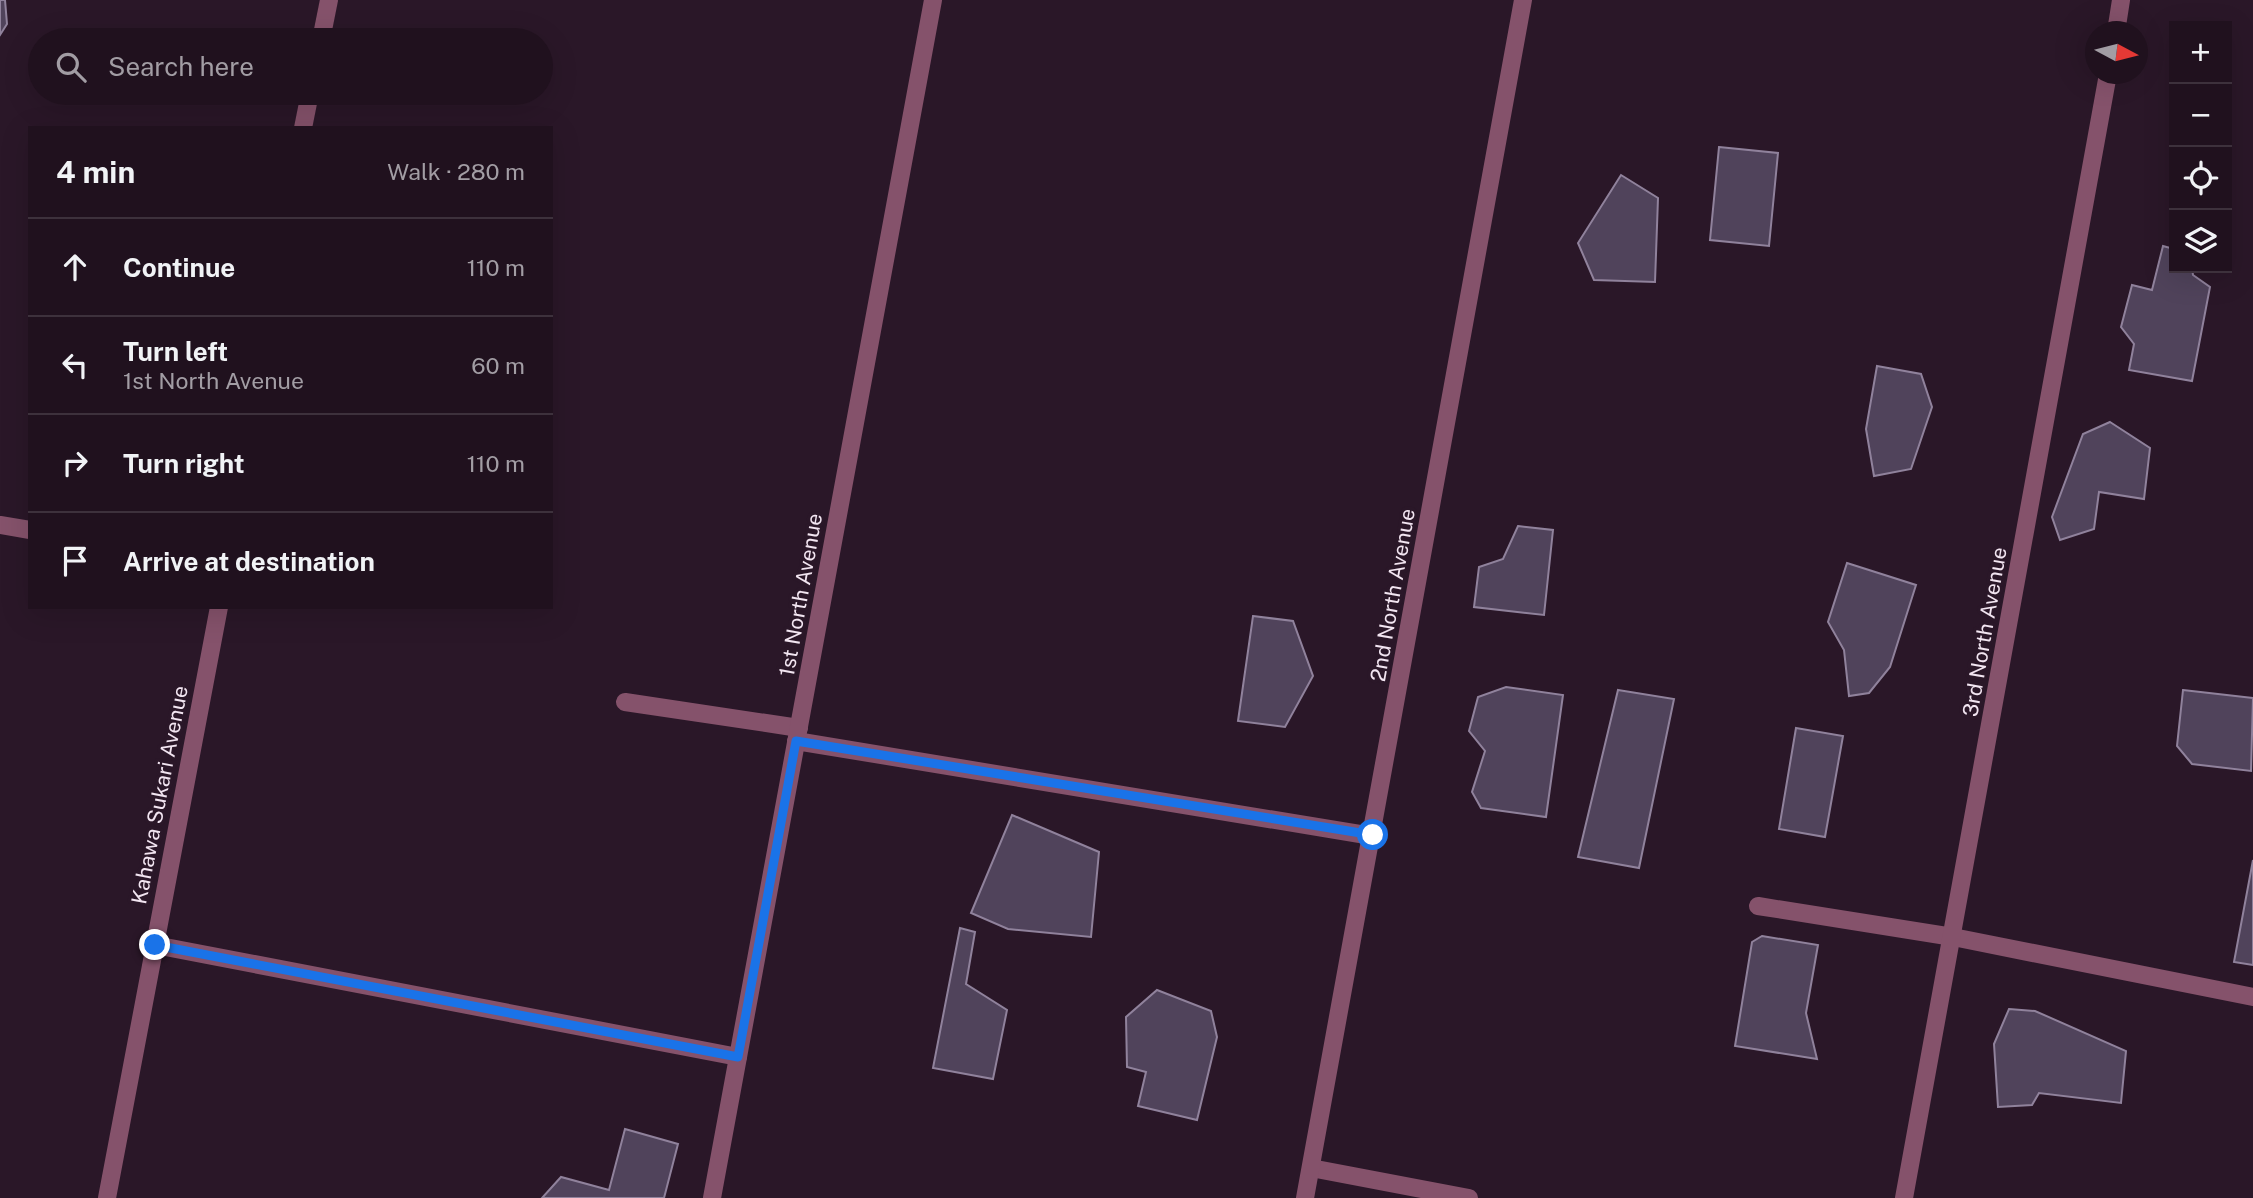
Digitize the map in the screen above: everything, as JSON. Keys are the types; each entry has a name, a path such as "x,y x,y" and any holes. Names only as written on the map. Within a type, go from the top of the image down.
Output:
{"street":[{"path":"323,28 329,0"},
{"name":"1st North Avenue","path":"712,1198 933,0"},
{"name":"2nd North Avenue","path":"1305,1198 1523,0"},
{"path":"2118,21 2122,0"},
{"name":"3rd North Avenue","path":"1904,1198 2106,84"},
{"path":"303,126 308,105"},
{"path":"0,524 28,530"},
{"name":"Kahawa Sukari Avenue","path":"107,1198 219,609"},
{"path":"625,702 798,735 1373,835"},
{"path":"1758,906 1953,937 2253,997"},
{"path":"155,945 738,1057"},
{"path":"1311,1168 1469,1198"}],"building":[{"path":"0,0 5,0 7,24 0,35"},
{"path":"1719,147 1778,153 1769,246 1710,240"},
{"path":"1621,175 1658,198 1655,282 1594,280 1578,243"},
{"path":"2163,246 2169,248 2169,273 2193,273 2210,287 2192,381 2129,370 2134,344 2121,327 2132,285 2152,290"},
{"path":"1877,366 1921,374 1932,407 1911,469 1874,476 1866,429"},
{"path":"2110,422 2150,448 2144,499 2099,492 2094,529 2060,540 2052,517 2083,434"},
{"path":"1518,526 1553,530 1544,615 1474,607 1479,567 1503,559"},
{"path":"1847,563 1916,585 1890,667 1869,693 1849,696 1844,650 1828,622"},
{"path":"1253,616 1293,621 1313,676 1285,727 1238,721"},
{"path":"1506,687 1563,695 1546,817 1481,808 1472,792 1485,751 1469,731 1478,697"},
{"path":"1618,690 1674,699 1639,868 1578,857"},
{"path":"2183,690 2253,698 2251,771 2192,764 2177,746"},
{"path":"1796,728 1843,736 1825,837 1779,829"},
{"path":"1012,815 1099,852 1091,937 1008,929 971,913"},
{"path":"2253,860 2253,965 2234,962"},
{"path":"960,928 975,932 966,984 1007,1010 993,1079 933,1068"},
{"path":"1762,936 1818,945 1806,1013 1817,1059 1735,1046 1752,942"},
{"path":"1157,990 1211,1011 1217,1037 1197,1120 1138,1106 1146,1072 1127,1067 1126,1017"},
{"path":"2009,1009 2035,1011 2126,1051 2121,1103 2039,1093 2032,1105 1998,1107 1994,1044"},
{"path":"625,1129 678,1144 664,1198 542,1198 561,1177 609,1190"}],"route":[{"path":"155,945 738,1057 796,741 1373,835"}]}
